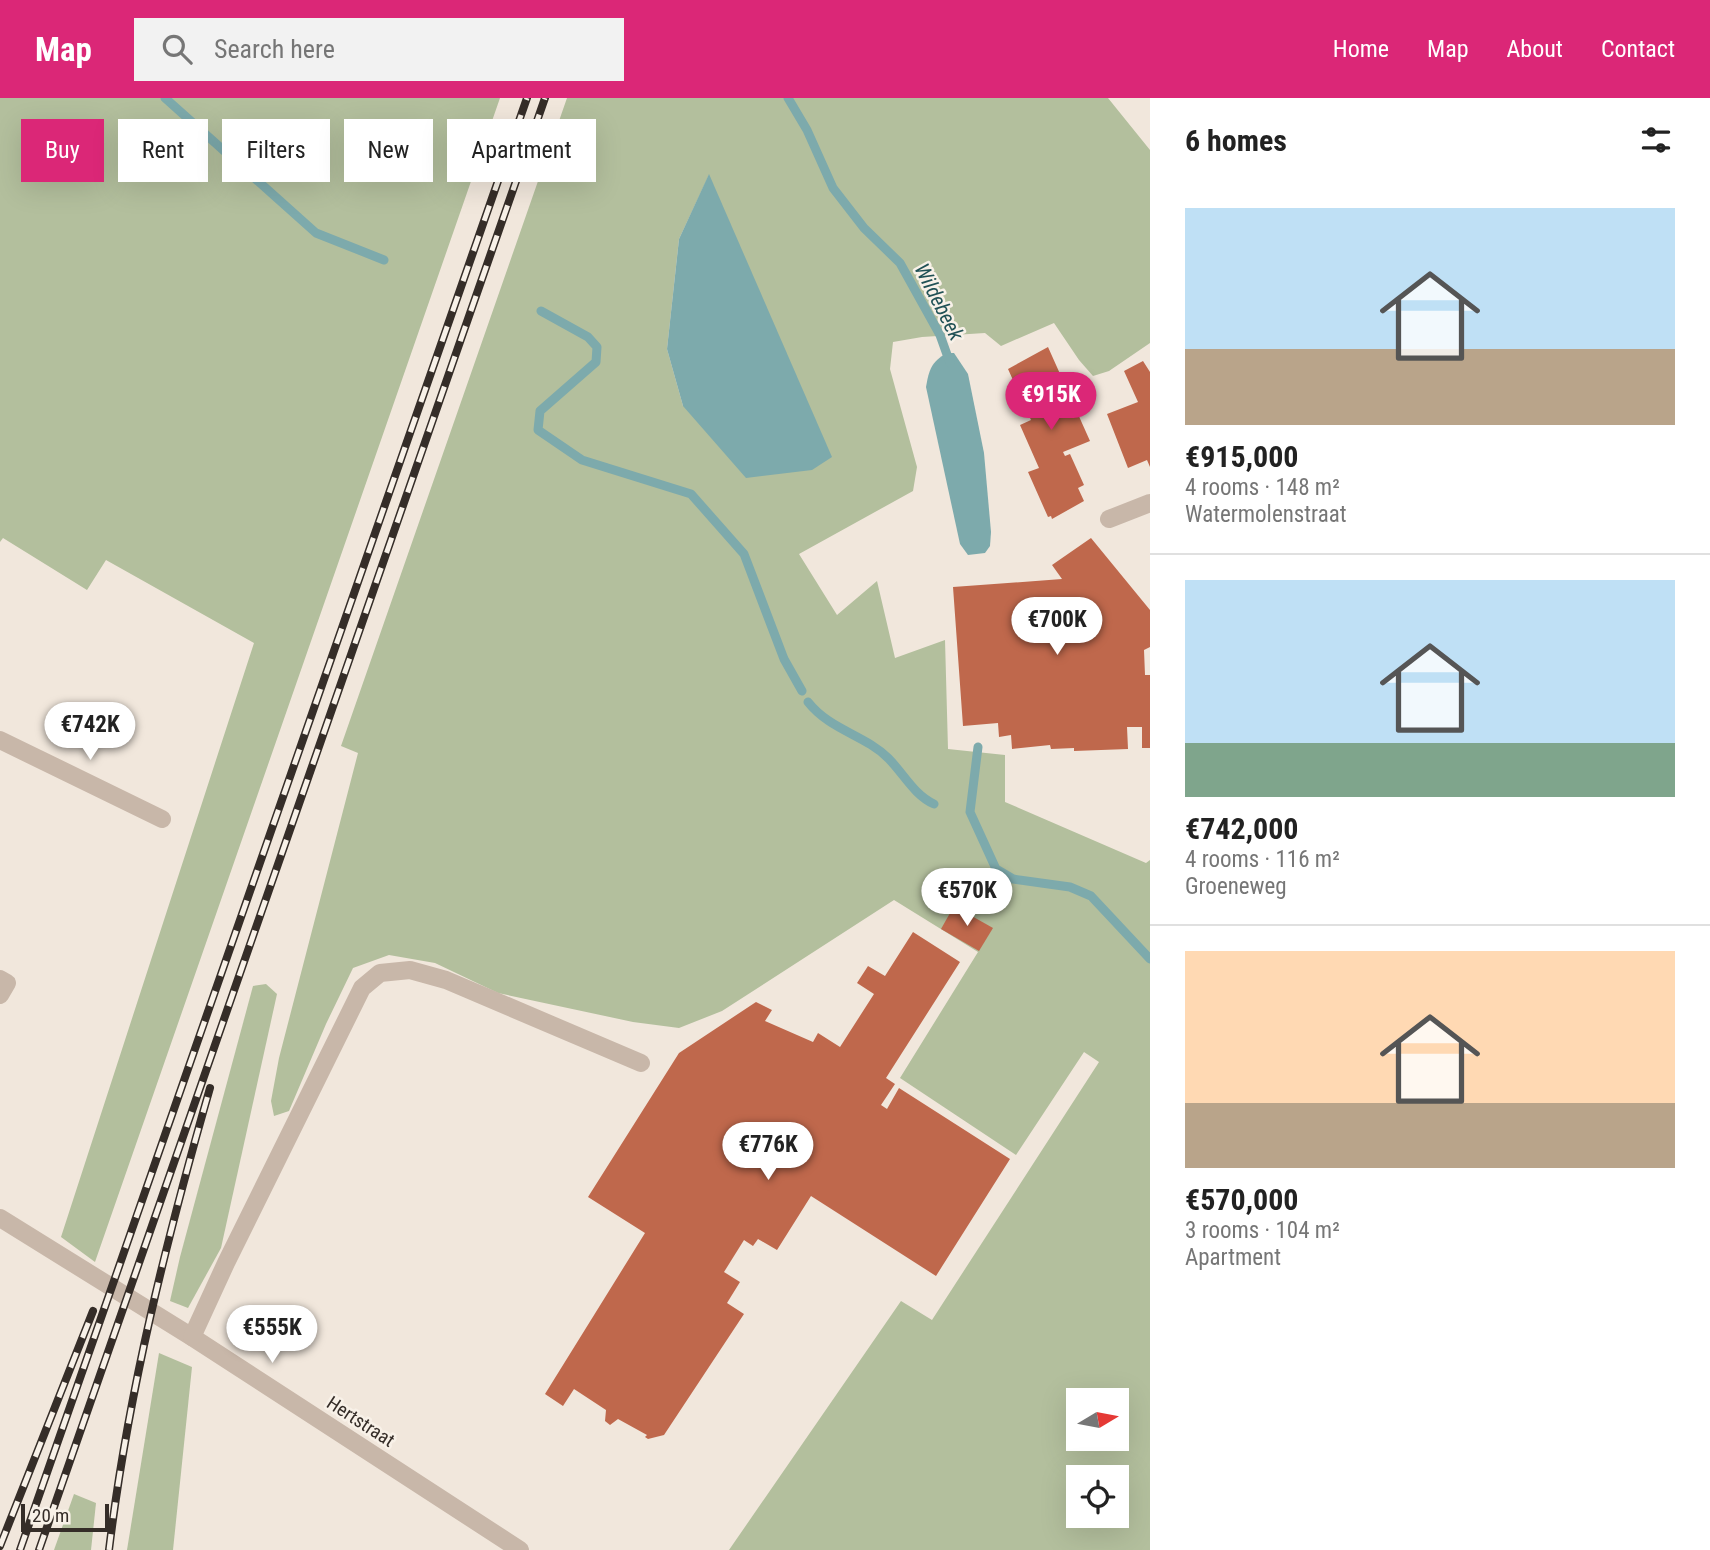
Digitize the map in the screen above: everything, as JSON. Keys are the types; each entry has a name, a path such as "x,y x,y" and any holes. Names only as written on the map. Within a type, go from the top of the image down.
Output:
{"street":[{"path":"1109,519 1150,503"},
{"path":"0,740 162,819"},
{"path":"192,1337 362,988 380,973 410,970 446,980 641,1063"},
{"path":"0,979 7,983 0,995"},
{"name":"Hertstraat","path":"0,1219 192,1337 520,1550"}],"green space":[{"path":"0,98 500,98 493,119 447,119 447,182 471,182 95,1262 61,1237 254,643 106,560 87,590 3,538 0,542"},
{"path":"567,98 1108,98 1150,150 1150,343 1109,371 1093,376 1054,323 1001,346 985,333 922,337 893,342 890,369 917,467 913,491 799,554 837,615 877,581 895,658 945,640 948,749 1005,755 1005,802 1146,863 1150,860 1150,1550 729,1550 901,1301 932,1320 1099,1062 1084,1052 1016,1155 900,1078 978,952 894,900 722,1011 679,1028 633,1022 498,993 435,963 389,955 353,968 289,1111 274,1116 271,1101 279,1058 358,753 341,746 538,182 596,182 596,119 560,119","holes":["709,175 683,406 667,349 679,239"]},
{"path":"266,984 277,994 221,1248 188,1308 170,1301 180,1257 253,986"},
{"path":"159,1353 192,1367 173,1550 127,1550"},
{"path":"74,1494 96,1503 91,1550 54,1550"}],"water":[{"path":"709,174 832,457 812,470 746,478 683,406 667,349 679,239"},
{"path":"947,353 954,353 968,374 984,453 991,532 990,546 985,553 968,555 960,544 926,387 932,367"}],"building":[{"path":"1048,347 1090,441 1063,452 1065,456 1070,454 1084,485 1078,488 1084,501 1052,519 1051,516 1048,517 1028,472 1039,468 1020,425 1031,420 1008,369"},
{"path":"1143,361 1150,372 1150,467 1147,460 1128,468 1107,414 1138,402 1124,371"},
{"path":"1091,538 1150,610 1150,647 1144,650 1145,675 1150,675 1150,748 1142,748 1142,727 1127,727 1128,749 1074,751 1074,748 1051,749 1050,745 1012,749 1011,735 999,737 998,723 963,726 953,587 1062,579 1052,565"},
{"path":"954,906 993,928 979,951 941,929"},
{"path":"913,932 960,962 886,1078 895,1084 881,1105 887,1109 899,1088 1010,1159 936,1276 811,1196 777,1250 758,1239 753,1246 744,1240 724,1272 740,1282 727,1303 744,1314 664,1435 648,1439 645,1437 647,1435 618,1419 610,1425 605,1421 606,1410 574,1389 563,1406 545,1394 645,1233 588,1197 679,1053 756,1002 772,1010 765,1021 813,1042 818,1033 840,1047 874,994 857,983 868,966 885,976"}],"waterway":[{"path":"165,98 316,233 384,260"},
{"name":"Wildebeek","path":"788,98 807,130 833,188 864,228 900,263 940,335 950,363"},
{"path":"541,311 588,337 597,347 596,362 540,411 538,430 582,460 691,494 744,554 784,659 802,691"},
{"path":"808,702 837,726 879,750 915,790 934,804"},
{"name":"Wildebeek","path":"978,747 970,812 996,869 1013,879 1070,887 1091,896 1150,959"}],"railway":[{"path":"20,1550 527,98"},
{"path":"39,1550 545,98"},
{"path":"109,1550 127,1433 150,1317 210,1088"},
{"path":"0,1546 93,1311"}]}
